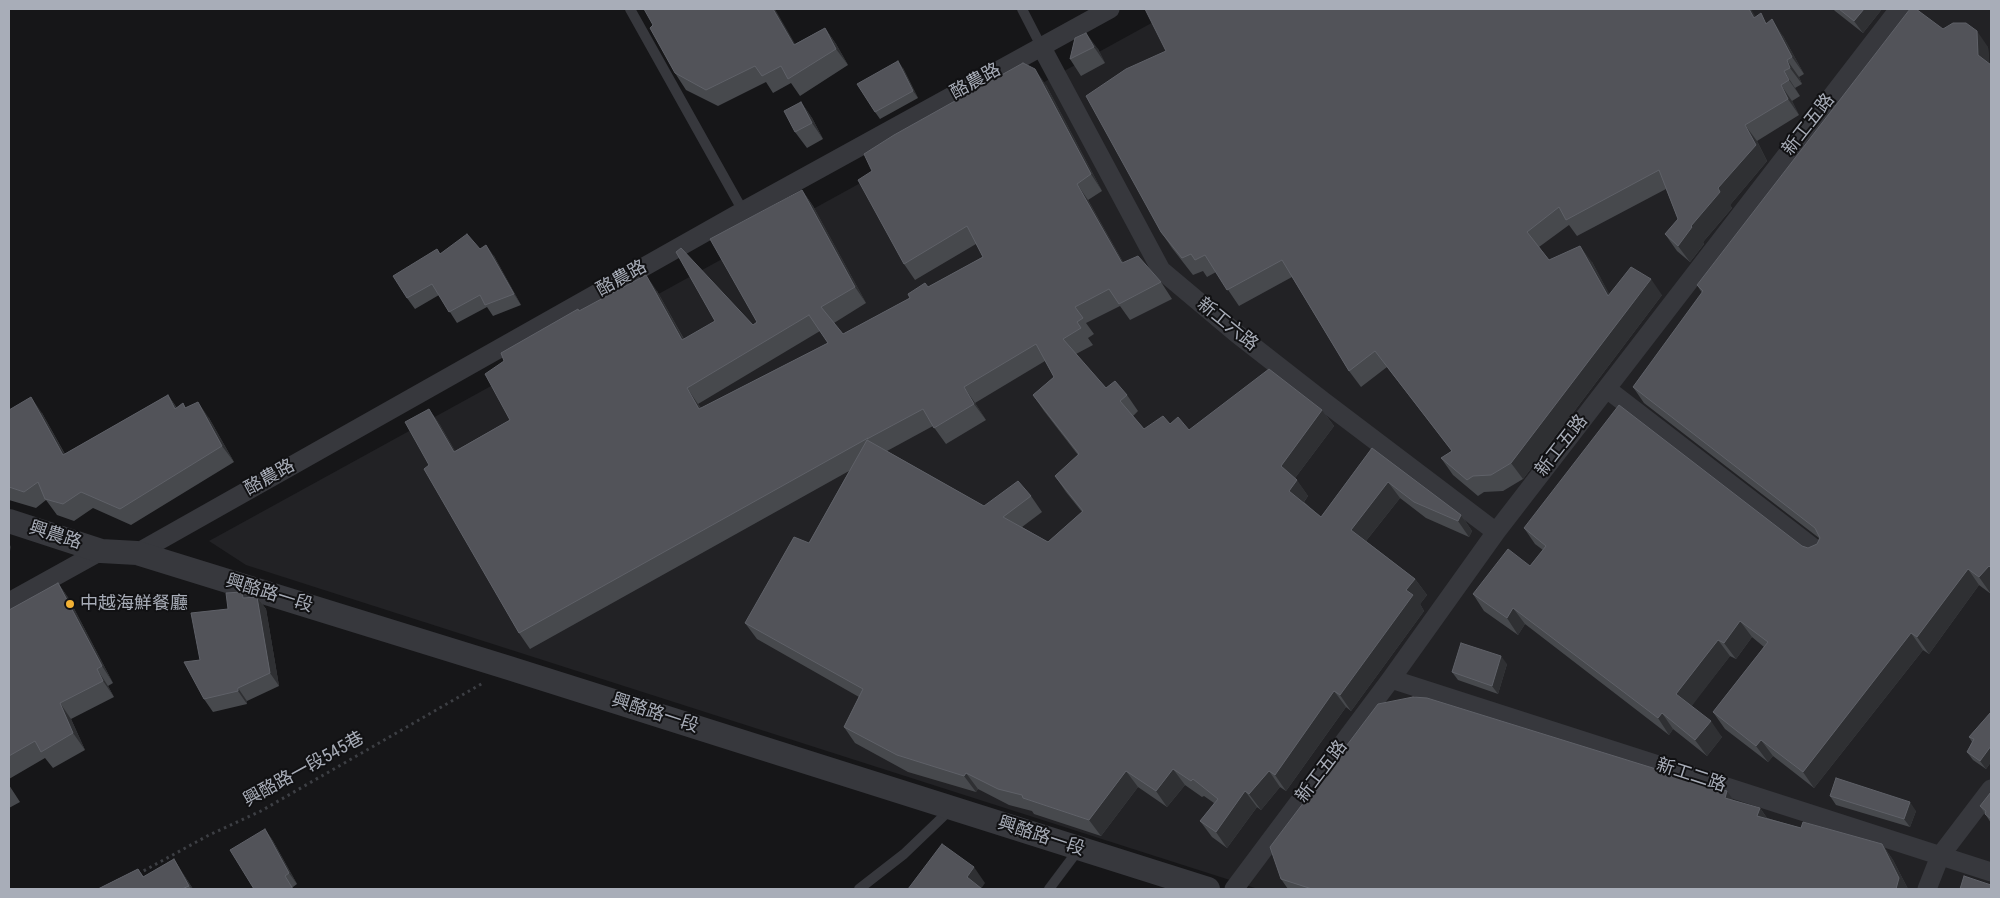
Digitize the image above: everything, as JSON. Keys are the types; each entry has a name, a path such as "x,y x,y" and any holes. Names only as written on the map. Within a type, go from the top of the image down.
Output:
{"street":[{"name":"酪農路","path":"137,553 743,211 1110,9"},
{"name":"新工五路","path":"1234,889 1391,680 1496,532 1899,9"},
{"name":"新工六路","path":"1041,46 1161,270 1236,333 1496,532"},
{"path":"1607,389 1820,552"},
{"name":"興農路","path":"9,521 101,550"},
{"path":"9,602 101,550"},
{"name":"興酪路一段","path":"101,550 137,553 509,668 1079,850 1208,889"},
{"name":"新工二路","path":"1391,680 1991,872"},
{"path":"1927,889 1940,856 1991,789"}],"lane":[{"path":"630,9 743,211"},
{"path":"1022,9 1041,46"},
{"path":"859,889 904,854 952,808"},
{"path":"1050,889 1079,850"}],"path":[{"name":"興酪路一段545巷","path":"134,876 209,835 261,812 509,668"}],"shaded area":[{"path":"1177,9 1991,9 1991,889 1258,889 246,565 209,541"}],"building":[{"path":"644,9 773,9 794,45 825,28 836,49 788,79 781,66 762,76 755,66 706,90 675,73 650,28 653,25"},
{"path":"1145,9 1749,9 1754,18 1761,13 1766,24 1772,19 1792,57 1787,60 1790,68 1784,71 1789,80 1781,85 1788,99 1745,125 1756,145 1718,188 1720,192 1691,226 1678,246 1665,234 1678,219 1659,170 1566,220 1559,207 1527,232 1549,260 1580,246 1608,296 1631,267 1651,279 1511,463 1491,475 1473,476 1467,480 1441,458 1452,451 1375,351 1349,371 1282,260 1227,290 1205,255 1195,260 1191,254 1182,258 1161,232 1086,96 1126,69 1166,51"},
{"path":"1839,9 1864,9 1854,21"},
{"path":"1910,9 1916,9 1943,29 1953,23 1966,23 1977,31 1978,55 1991,65 1991,568 1989,566 1979,577 1968,569 1917,637 1911,633 1803,772 1761,740 1756,746 1713,712 1768,642 1740,621 1724,643 1718,640 1676,694 1711,721 1695,740 1662,713 1658,718 1513,608 1507,618 1473,594 1508,549 1530,566 1546,546 1524,528 1619,405 1802,546 1808,548 1817,544 1820,538 1815,528 1633,387 1703,291 1697,285"},
{"path":"1086,33 1094,47 1070,59 1075,38"},
{"path":"898,61 913,91 875,112 857,84"},
{"path":"1023,63 1035,69 1091,174 1077,184 1122,263 1138,256 1161,282 1119,304 1109,289 1075,307 1083,318 1077,322 1081,328 1063,339 1106,388 1115,381 1127,395 1120,401 1144,429 1163,416 1170,424 1178,417 1189,430 1269,369 1322,410 1281,466 1297,480 1289,491 1321,517 1372,448 1461,515 1458,521 1414,502 1388,482 1351,530 1415,579 1406,590 1413,595 1340,695 1334,691 1275,775 1269,771 1249,794 1245,791 1216,832 1200,821 1218,799 1193,779 1191,781 1173,769 1156,791 1126,771 1089,820 1023,798 1022,795 998,789 966,773 964,776 897,755 844,727 863,689 745,623 794,537 809,543 867,440 984,506 1018,481 1031,496 1003,517 1048,542 1083,511 1055,476 1079,454 1033,395 1054,377 1036,344 964,387 974,404 934,428 923,409 868,438 519,633 424,469 429,465 405,422 429,409 454,452 510,420 485,374 504,361 501,353 578,309 579,311 646,275 682,340 715,321 676,252 681,248 753,325 757,322 710,239 802,190 855,287 821,307 843,334 910,298 908,294 925,283 928,287 983,257 967,226 904,264 858,180 872,171 864,154 894,135","holes":["809,315 828,343 699,409 687,388"]},
{"path":"801,102 812,123 795,132 784,111"},
{"path":"467,234 480,249 486,245 514,294 485,305 480,295 449,312 432,284 407,298 393,276 437,249 440,254"},
{"path":"168,395 175,409 183,403 185,408 198,402 222,446 120,509 81,492 63,504 45,499 38,482 24,492 9,487 9,410 31,397 63,455"},
{"path":"58,583 102,666 97,669 103,681 60,703 73,733 41,752 35,741 9,756 9,610"},
{"path":"242,592 243,598 257,597 270,673 238,688 238,691 204,699 184,662 200,660 191,613 228,609 226,593"},
{"path":"1461,643 1501,656 1492,686 1452,672"},
{"path":"1413,697 1427,698 1727,791 1725,798 1760,808 1757,816 1801,828 1803,822 1882,844 1899,878 1896,889 1312,889 1281,879 1270,847 1378,704"},
{"path":"1991,712 1991,746 1980,761 1967,752 1974,739 1969,737"},
{"path":"1836,778 1910,802 1904,819 1830,796"},
{"path":"1991,792 1991,819 1980,806"},
{"path":"265,829 289,873 285,876 293,889 254,889 230,850"},
{"path":"942,844 974,867 967,877 982,889 908,889"},
{"path":"174,859 189,886 182,889 98,889 138,869 143,877"},
{"path":"1964,876 1991,885 1991,889 1960,889"}],"place":[{"name":"中越海鮮餐廳","path":"70,604"}]}
